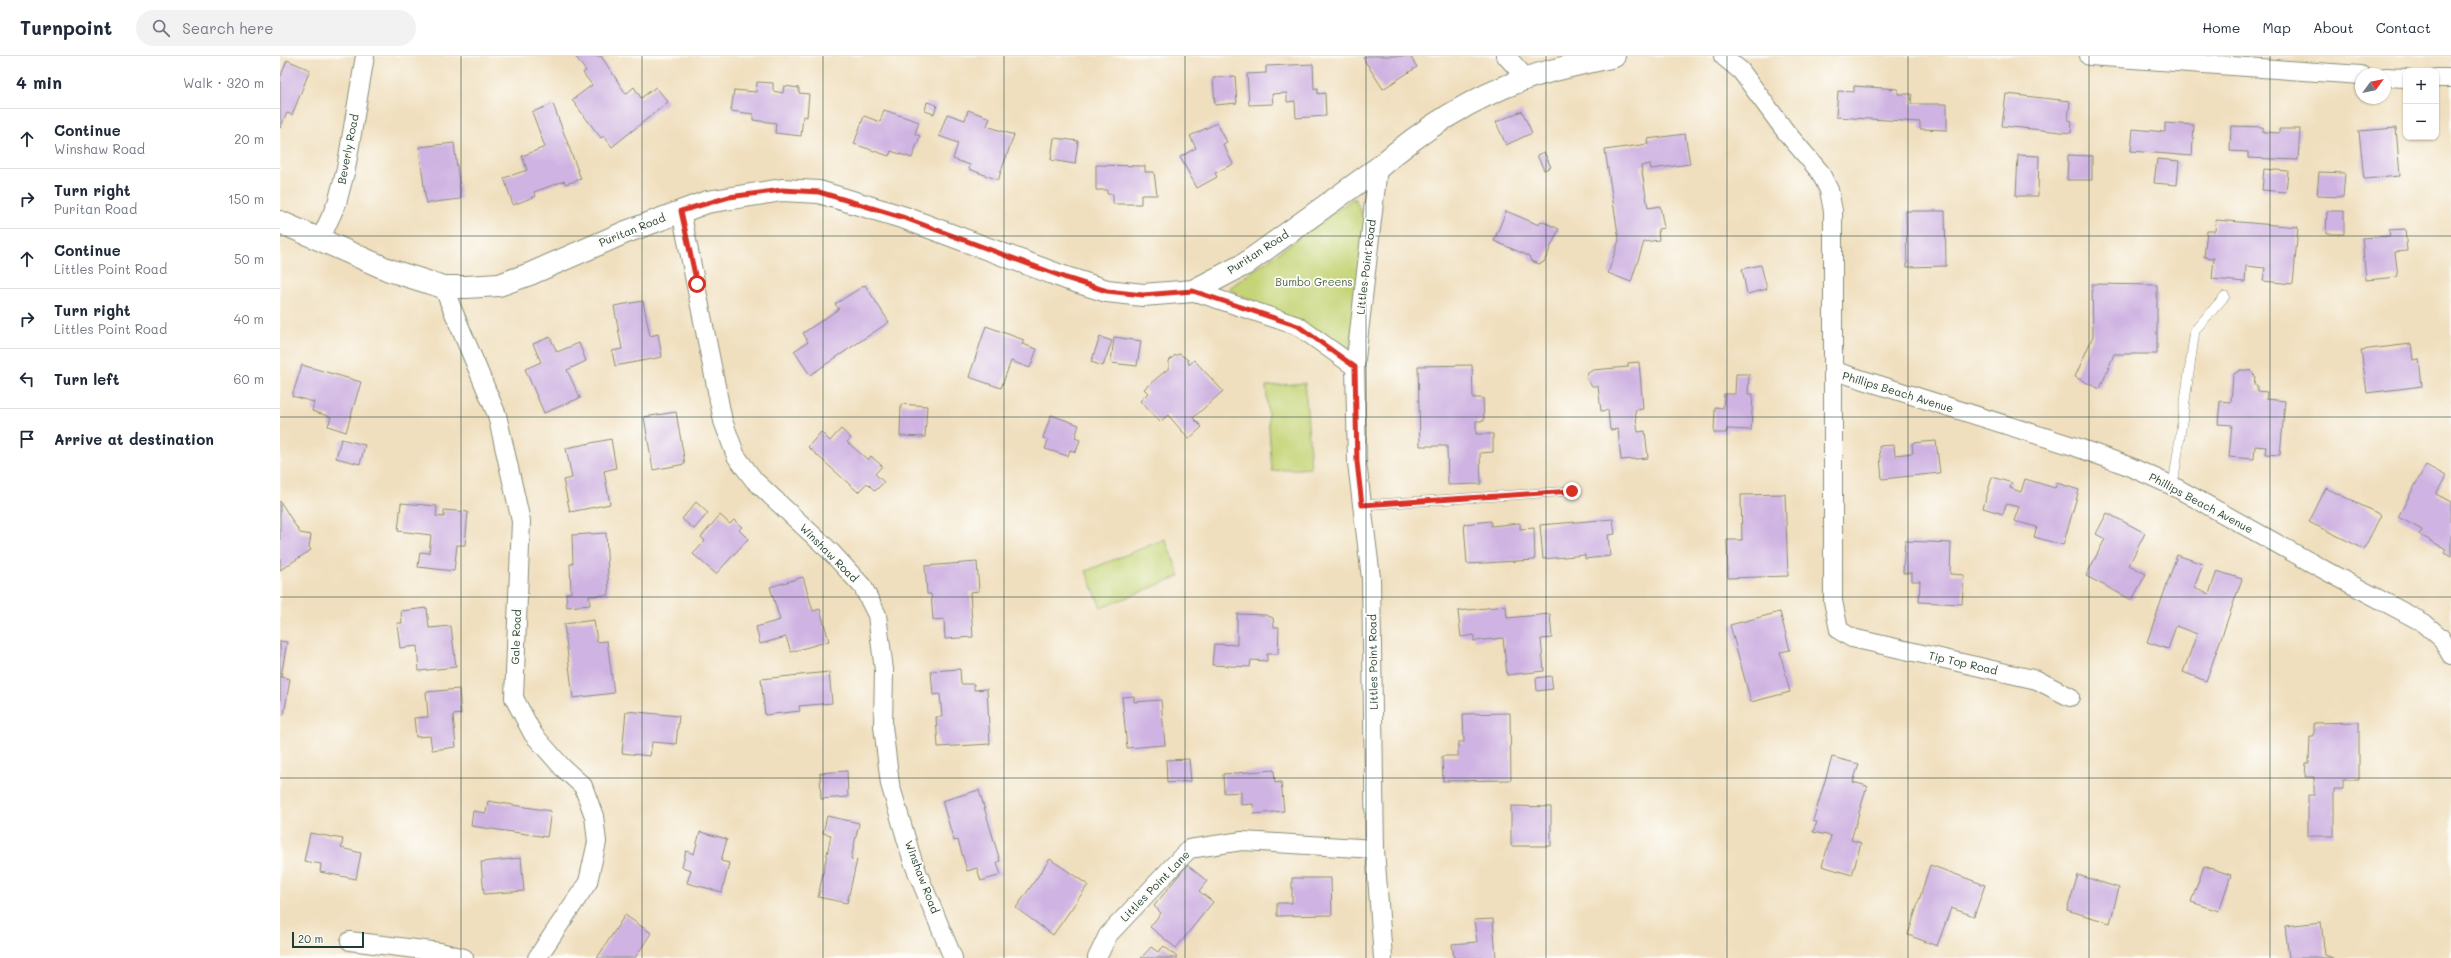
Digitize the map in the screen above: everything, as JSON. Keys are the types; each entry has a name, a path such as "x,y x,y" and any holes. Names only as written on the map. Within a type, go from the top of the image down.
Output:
{"street":[{"name":"Beverly Road","path":"320,240 337,203 346,169 365,56"},
{"path":"1506,56 1526,78"},
{"name":"Puritan Road","path":"280,222 389,270 443,287 499,285 681,211 729,197 782,190 819,192 905,218 1066,278 1107,291 1143,295 1193,291 1245,264 1378,168 1405,146 1468,105 1526,78 1614,56"},
{"name":"Phillips Beach Avenue","path":"1723,56 1741,71 1786,132 1820,172 1829,190 1833,211 1835,371 1834,601 1838,630 1852,638"},
{"path":"2090,56 2355,75"},
{"path":"2391,77 2403,78"},
{"path":"2439,78 2451,78"},
{"name":"Littles Point Road","path":"1378,168 1355,367 1357,462 1371,578 1375,850 1383,958"},
{"name":"Winshaw Road","path":"681,211 723,421 736,456 754,480 832,552 864,587 877,615 884,670 883,726 890,784 913,862 953,958"},
{"name":"Gale Road","path":"443,287 497,415 521,521 514,698 533,734 562,767 583,786 594,816 597,842 588,882 537,958"},
{"path":"1193,291 1298,326 1355,367"},
{"name":"Phillips Beach Avenue","path":"1835,371 2076,447 2126,465 2173,486 2323,570 2424,623 2441,638 2451,655"},
{"name":"Tip Top Road","path":"1852,638 2037,680 2070,697"},
{"name":"Littles Point Lane","path":"1097,958 1108,935 1189,849 1242,841 1375,850"},
{"path":"350,940 440,952 464,958"}],"lane":[{"path":"2173,486 2195,330 2225,296"},
{"path":"1362,505 1572,491"}],"green space":[{"name":"Bumbo Greens","path":"1354,198 1367,223 1350,349 1228,289"},
{"path":"1305,383 1311,468 1272,471 1266,386"},
{"path":"1165,539 1180,576 1101,608 1086,571"}],"building":[{"path":"575,56 601,56 626,94 634,87 641,98 656,87 668,102 612,147 604,136 601,138 572,100 592,85 583,73 586,71"},
{"path":"1367,56 1410,56 1417,67 1383,89 1363,58"},
{"path":"287,60 310,70 292,115 287,113 280,128 280,78"},
{"path":"1313,64 1314,89 1318,88 1318,94 1325,93 1326,116 1296,118 1295,101 1287,102 1287,93 1272,94 1273,104 1249,105 1247,74 1266,73 1266,66"},
{"path":"1235,76 1237,103 1215,105 1213,78"},
{"path":"757,82 773,83 773,91 783,93 784,86 799,88 799,93 809,94 807,117 803,116 801,136 775,133 776,123 753,120 753,114 731,111 734,90 756,92"},
{"path":"1854,86 1898,89 1898,94 1912,94 1911,104 1947,104 1947,130 1920,129 1920,122 1836,117 1838,91 1854,92"},
{"path":"2006,94 2070,101 2068,120 2072,121 2071,133 2002,126"},
{"path":"927,102 937,105 934,114 925,111"},
{"path":"553,104 581,179 566,184 564,181 534,192 536,196 513,205 504,178 527,170 522,156 545,147 532,112"},
{"path":"884,110 919,122 915,134 920,136 912,158 891,151 889,156 854,144 864,116 880,122"},
{"path":"968,110 990,118 987,126 1014,135 998,180 969,169 970,165 953,159 958,143 939,136 947,114 965,120"},
{"path":"1522,111 1532,133 1506,145 1496,122"},
{"path":"1217,123 1227,142 1223,144 1233,164 1215,173 1217,177 1197,188 1180,157 1196,148 1190,136"},
{"path":"2165,123 2194,125 2192,156 2131,151 2133,129 2165,132"},
{"path":"2231,126 2263,127 2263,132 2279,133 2279,129 2300,129 2298,160 2248,158 2248,152 2230,151"},
{"path":"2396,128 2400,176 2364,179 2359,131"},
{"path":"1685,134 1690,164 1651,169 1650,164 1641,166 1648,208 1660,206 1664,228 1658,229 1659,240 1644,242 1631,282 1608,273 1619,240 1605,150 1648,144 1647,139"},
{"path":"1054,138 1078,141 1075,164 1051,160"},
{"path":"454,143 461,199 426,203 419,147"},
{"path":"1544,152 1551,167 1544,170 1537,155"},
{"path":"2018,155 2039,156 2038,196 2016,196"},
{"path":"2068,155 2092,156 2092,180 2067,180"},
{"path":"2157,159 2179,161 2177,185 2154,183"},
{"path":"1096,165 1145,166 1145,172 1154,172 1157,195 1141,195 1141,204 1113,204 1113,194 1107,194 1107,190 1096,190"},
{"path":"2264,169 2288,171 2286,192 2262,190"},
{"path":"2319,172 2345,173 2343,197 2317,196"},
{"path":"1506,211 1539,225 1541,221 1559,229 1544,262 1539,264 1531,261 1529,256 1494,241"},
{"path":"1906,211 1945,211 1946,266 1907,267"},
{"path":"2327,211 2344,211 2344,234 2326,234"},
{"path":"2216,220 2298,227 2293,284 2263,281 2265,268 2246,266 2245,282 2212,279 2214,258 2204,257 2207,231 2215,231"},
{"path":"2405,229 2407,251 2395,252 2398,277 2366,280 2362,238 2390,236 2389,230"},
{"path":"1761,265 1767,289 1747,294 1742,269"},
{"path":"2092,284 2157,285 2157,354 2114,354 2100,389 2075,377 2093,336"},
{"path":"865,285 889,322 810,375 794,351 808,342 803,333 839,309 835,304"},
{"path":"643,301 650,336 658,334 662,357 615,366 612,351 622,349 614,306"},
{"path":"986,326 1024,340 1022,344 1037,349 1030,368 1011,361 1001,388 969,377"},
{"path":"550,337 557,352 579,343 586,361 567,370 580,398 544,413 525,369 541,362 533,344"},
{"path":"1100,337 1112,341 1103,366 1091,362"},
{"path":"1114,337 1141,341 1137,366 1111,363"},
{"path":"2411,344 2413,360 2419,359 2422,386 2367,393 2361,350"},
{"path":"1180,354 1188,360 1189,365 1194,360 1223,391 1193,418 1202,427 1189,439 1168,415 1160,422 1140,401 1148,393 1144,389 1169,368 1169,361 1174,356"},
{"path":"1639,362 1643,409 1635,410 1638,432 1645,431 1648,458 1621,460 1618,429 1610,430 1608,410 1601,411 1598,386 1592,386 1586,378 1588,373 1593,370 1628,367 1628,363"},
{"path":"302,365 361,382 346,432 328,426 331,417 312,411 314,402 292,396"},
{"path":"1472,365 1473,398 1483,398 1484,421 1476,421 1476,434 1493,434 1493,452 1480,453 1481,484 1448,485 1447,446 1420,446 1418,366"},
{"path":"2240,370 2250,370 2255,376 2254,385 2257,385 2257,391 2267,392 2266,399 2285,401 2280,455 2265,454 2266,447 2255,446 2254,459 2229,457 2232,425 2218,424 2220,401 2231,402 2233,375"},
{"path":"1736,374 1749,374 1748,394 1753,394 1751,430 1727,429 1726,433 1714,433 1715,407 1723,408 1724,394 1735,394"},
{"path":"901,404 927,406 925,437 900,436"},
{"path":"676,412 685,464 653,470 644,417"},
{"path":"1051,415 1079,425 1075,438 1080,440 1076,452 1070,450 1068,456 1045,449 1048,440 1043,438"},
{"path":"841,429 851,438 847,442 868,460 871,456 882,466 875,474 884,482 875,491 867,483 858,492 808,447 821,432 830,441"},
{"path":"341,439 365,445 360,464 336,458"},
{"path":"611,439 616,468 604,471 610,504 570,512 563,480 572,478 566,448"},
{"path":"1936,441 1940,473 1882,479 1879,446 1894,445 1895,455 1913,453 1912,443"},
{"path":"2426,465 2446,476 2436,494 2451,502 2451,557 2444,553 2446,549 2420,535 2422,530 2398,517"},
{"path":"1992,477 2012,483 2010,488 2021,492 2025,479 2055,488 2057,483 2079,490 2063,545 2034,537 2037,527 2014,521 2019,507 2006,504 2003,514 1983,508"},
{"path":"2326,488 2381,515 2364,549 2309,522"},
{"path":"1785,494 1788,576 1728,578 1727,540 1742,540 1741,495"},
{"path":"280,501 300,533 311,535 309,547 311,550 280,570"},
{"path":"696,502 708,513 694,529 682,519"},
{"path":"401,503 437,506 436,516 444,517 444,510 468,512 465,545 457,545 454,571 418,567 420,552 429,553 431,535 398,531"},
{"path":"2107,513 2145,533 2129,565 2146,574 2132,600 2086,576 2105,539 2096,534"},
{"path":"720,515 730,524 734,520 742,527 739,530 748,539 716,574 693,554 705,541 701,537"},
{"path":"1613,519 1615,534 1608,535 1610,556 1585,559 1585,555 1543,559 1540,525"},
{"path":"1491,521 1491,526 1520,523 1520,529 1534,528 1535,560 1467,564 1464,524"},
{"path":"606,533 609,595 589,596 590,605 567,607 566,593 571,593 570,564 573,564 572,535"},
{"path":"1905,541 1951,543 1950,574 1964,575 1962,604 1919,602 1920,581 1912,581 1912,573 1903,573"},
{"path":"2177,555 2203,564 2194,588 2209,594 2217,571 2242,579 2206,681 2183,672 2197,634 2176,626 2168,649 2147,642"},
{"path":"977,562 979,591 970,592 973,637 945,639 944,619 933,620 931,594 927,594 925,566"},
{"path":"803,577 813,611 820,609 829,641 791,652 786,637 760,644 756,627 780,620 770,587"},
{"path":"1506,606 1507,618 1550,614 1552,638 1541,639 1544,671 1507,675 1503,638 1474,641 1474,635 1461,637 1458,611"},
{"path":"427,608 429,628 451,626 456,667 419,671 417,646 400,648 397,623 402,623 401,611"},
{"path":"1780,612 1790,650 1780,652 1790,692 1751,702 1730,625"},
{"path":"1237,614 1266,615 1273,618 1274,627 1279,627 1278,654 1267,654 1267,661 1251,660 1250,667 1212,665 1214,644 1237,645"},
{"path":"594,620 597,642 607,641 614,693 573,698 564,624"},
{"path":"280,641 287,642 281,677 290,679 284,715 280,714"},
{"path":"960,669 961,684 974,684 974,690 987,689 990,744 938,747 936,717 942,717 940,694 933,695 931,671"},
{"path":"829,672 832,703 799,706 800,711 765,715 761,679"},
{"path":"1551,676 1553,689 1537,691 1536,678"},
{"path":"459,689 461,714 453,715 456,747 432,750 430,736 416,737 414,718 428,717 426,692"},
{"path":"1134,696 1134,702 1161,700 1165,745 1127,748 1122,697"},
{"path":"626,711 679,716 676,744 652,742 650,756 622,753"},
{"path":"1510,713 1511,780 1443,781 1442,756 1458,756 1458,742 1464,742 1463,714"},
{"path":"2359,722 2359,780 2343,780 2343,789 2334,789 2334,836 2308,836 2308,795 2314,795 2314,777 2305,777 2306,763 2309,763 2310,736 2314,736 2314,723"},
{"path":"1832,757 1859,764 1853,782 1867,786 1851,840 1861,843 1852,875 1822,866 1831,836 1813,832 1817,822 1813,821"},
{"path":"1189,759 1191,781 1167,783 1166,760"},
{"path":"1274,770 1275,783 1281,782 1284,811 1254,814 1253,804 1241,805 1241,792 1224,793 1223,774"},
{"path":"847,771 848,797 821,799 820,773"},
{"path":"979,790 1000,861 997,862 1001,875 981,881 977,868 967,871 958,840 954,841 942,801"},
{"path":"488,801 551,811 547,837 471,826 473,811 486,813"},
{"path":"1511,806 1551,807 1551,846 1511,846"},
{"path":"827,816 859,823 851,859 857,860 847,903 818,897 831,835 823,833"},
{"path":"700,832 727,839 721,861 729,863 722,892 687,883 691,870 682,867 686,851 694,854"},
{"path":"310,833 343,839 341,848 361,853 356,879 320,872 321,864 304,861"},
{"path":"521,858 524,891 484,894 481,862"},
{"path":"1050,859 1088,885 1053,935 1016,908"},
{"path":"1187,865 1207,881 1199,891 1213,902 1176,948 1150,927 1161,913 1154,906"},
{"path":"1930,865 1985,885 1974,916 1951,908 1937,946 1908,935"},
{"path":"2204,866 2231,875 2219,911 2191,902"},
{"path":"2078,875 2119,888 2110,923 2067,910"},
{"path":"1292,878 1331,878 1332,915 1277,916 1277,903 1292,903"},
{"path":"625,915 651,933 635,958 597,958"},
{"path":"1493,919 1496,958 1454,958 1452,944 1477,942 1474,920"},
{"path":"2321,922 2325,955 2333,958 2289,958 2285,926"},
{"path":"1164,946 1178,958 1141,958 1151,947 1158,952"}],"route":[{"path":"697,284 681,211 707,202 729,197 782,190 819,192 855,201 905,218 1066,278 1107,291 1143,295 1193,291 1216,300 1298,326 1355,367 1357,462 1362,505 1572,491"}]}
